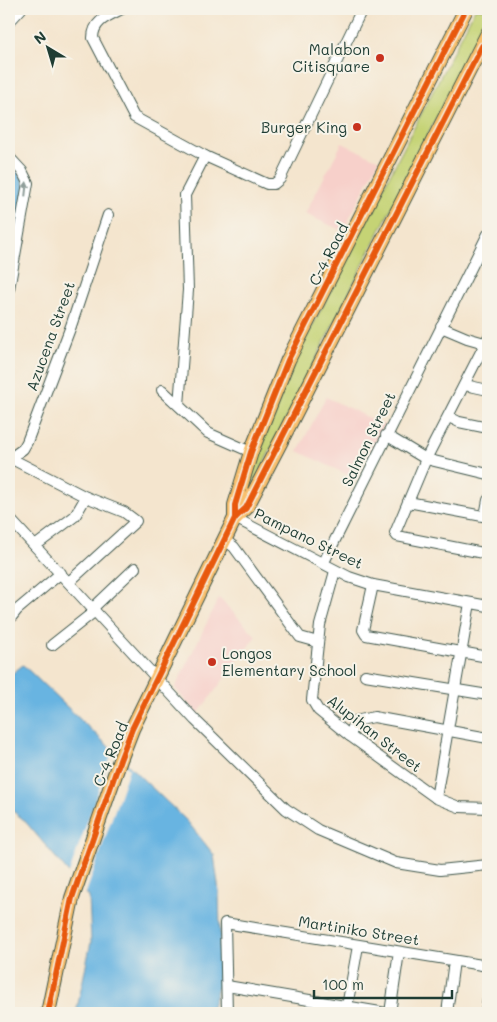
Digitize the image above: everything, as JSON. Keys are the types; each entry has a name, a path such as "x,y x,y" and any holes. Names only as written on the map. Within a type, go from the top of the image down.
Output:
{"highway":[{"name":"C-4 Road","path":"235,518 235,505 251,452 288,360 466,9"},
{"name":"C-4 Road","path":"48,1013 72,898 132,729 158,680 235,518 246,508 269,464 488,33"}],"street":[{"path":"9,22 21,9"},
{"path":"122,9 99,22 93,28 93,38 134,117 205,156 268,184 274,184 280,179 362,9"},
{"path":"179,405 188,290 185,195 205,156"},
{"path":"9,157 22,171 28,184 9,289"},
{"name":"Azucena Street","path":"10,459 23,449 30,437 71,326 108,215"},
{"name":"Salmon Street","path":"322,564 488,234"},
{"path":"441,327 487,342 426,459 395,533 397,536 488,554"},
{"path":"465,385 488,390"},
{"path":"162,390 208,434 251,452"},
{"path":"449,417 459,422 488,428"},
{"path":"386,435 426,459 488,474"},
{"path":"10,459 86,497 124,512 136,521 69,582"},
{"path":"35,546 75,516 86,497"},
{"path":"408,502 487,516 488,500"},
{"path":"9,518 158,680 279,803 318,830 396,863 440,870 488,865"},
{"name":"Pampano Street","path":"235,518 335,571 373,584 488,606"},
{"path":"225,540 234,547 300,637 318,642"},
{"path":"52,645 94,610 135,568"},
{"name":"Alupihan Street","path":"335,571 318,642 312,700 318,710 350,736 436,798 459,807 488,808"},
{"path":"9,620 61,573"},
{"path":"373,584 364,622 364,633 488,656"},
{"path":"436,798 470,603"},
{"path":"365,675 488,695"},
{"path":"350,736 355,721 374,717 488,738"},
{"name":"Martiniko Street","path":"227,986 225,923 488,966"},
{"path":"346,1010 358,946"},
{"path":"227,1013 227,986 346,1010 388,1013 399,952"},
{"path":"447,1013 454,961"},
{"path":"486,1013 488,998"}],"shaded area":[{"path":"342,143 379,160 343,231 305,214"},
{"path":"326,397 384,425 356,479 298,451"},
{"name":"Longos Elementary School","path":"219,598 256,636 197,715 175,688"}],"green space":[{"path":"475,9 488,9 488,14 242,507 260,445 292,366"}],"water":[{"path":"9,163 22,177 25,188 9,270 9,204 12,192 9,187"},
{"path":"23,665 187,821 214,855 219,892 220,932 218,987 210,1013 76,1013 91,942 89,897 24,820 9,808 9,676"}],"pier":[{"path":"112,752 129,769 85,896 68,876"}],"cycle path":[{"path":"235,518 235,505 251,452 288,360 466,9"},
{"path":"48,1013 72,898 132,729 235,518 246,508 482,46"}],"place":[{"name":"Malabon Citisquare","path":"380,58"},
{"name":"Burger King","path":"357,127"},
{"name":"Longos Elementary School","path":"212,662"}]}
